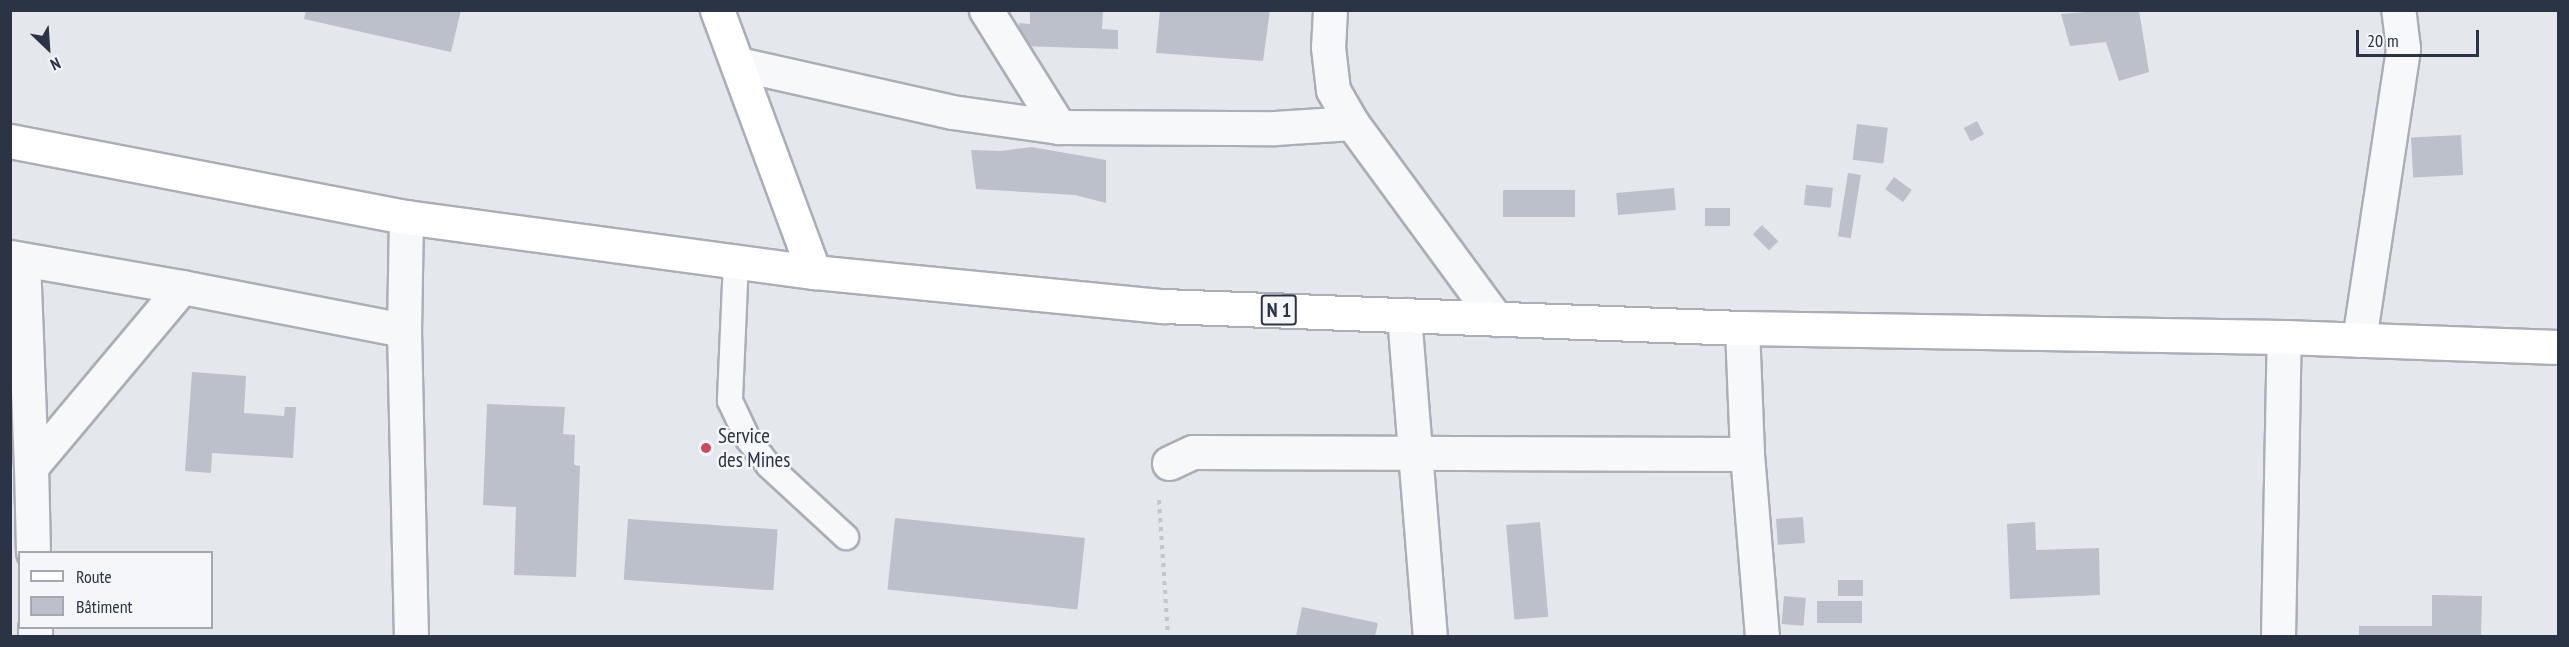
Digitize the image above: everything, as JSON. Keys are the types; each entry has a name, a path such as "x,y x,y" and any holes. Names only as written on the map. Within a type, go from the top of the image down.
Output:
{"main road":[{"path":"717,10 739,64 814,272"},
{"name":"N 1","path":"10,141 406,217 814,272 1163,306 1742,328 2284,338 2559,347"}],"street":[{"path":"986,10 1059,127"},
{"path":"1330,10 1328,47 1333,90 1352,123 1496,319"},
{"path":"2360,340 2403,48 2398,10"},
{"path":"739,64 952,112 1059,127 1275,128 1352,123"},
{"path":"406,217 404,330 411,636"},
{"path":"33,551 31,467 17,259 182,287 404,330"},
{"path":"31,467 182,287"},
{"path":"1404,315 1413,452 1430,636"},
{"path":"1742,328 1747,454 1762,636"},
{"path":"2278,636 2284,338"},
{"path":"1169,463 1193,452 1747,454"}],"lane":[{"path":"736,261 730,400 748,439 769,466 846,537"}],"path":[{"path":"1168,636 1158,484 1169,463"}],"building":[{"path":"306,10 461,10 451,52 304,19"},
{"path":"1030,10 1103,10 1102,29 1118,30 1118,49 1018,46 1019,23 1030,24"},
{"path":"1160,10 1270,10 1263,61 1156,53"},
{"path":"2139,10 2149,72 2119,81 2106,42 2070,46 2061,14"},
{"path":"1977,121 1984,134 1971,141 1964,128"},
{"path":"1857,124 1888,128 1883,164 1853,160"},
{"path":"2461,135 2463,175 2413,178 2411,138"},
{"path":"1031,147 1106,160 1106,203 1075,195 976,189 971,150 1001,151"},
{"path":"1848,173 1861,175 1851,238 1838,236"},
{"path":"1894,177 1912,190 1903,202 1885,189"},
{"path":"1806,185 1833,188 1831,208 1804,205"},
{"path":"1674,188 1676,210 1618,215 1616,193"},
{"path":"1503,190 1575,190 1575,217 1503,217"},
{"path":"1705,208 1730,208 1730,226 1705,226"},
{"path":"1762,225 1778,241 1769,250 1753,234"},
{"path":"192,372 246,376 244,413 284,416 285,407 296,407 293,458 212,453 211,473 185,471"},
{"path":"487,404 565,407 563,434 575,435 574,465 580,466 576,577 514,575 516,507 483,505"},
{"path":"1803,517 1805,543 1778,545 1776,519"},
{"path":"895,518 1085,538 1077,610 887,590"},
{"path":"628,519 778,529 773,590 624,580"},
{"path":"1540,522 1548,617 1514,620 1506,525"},
{"path":"2035,522 2036,550 2099,548 2100,595 2010,599 2007,524"},
{"path":"1838,580 1863,580 1863,596 1838,596"},
{"path":"2432,595 2482,596 2481,636 2359,636 2359,626 2432,626"},
{"path":"1784,596 1806,598 1803,626 1782,624"},
{"path":"1817,601 1862,601 1862,623 1817,623"},
{"path":"1302,607 1378,623 1375,636 1296,636"}],"place":[{"name":"Service des Mines","path":"706,448"}]}
